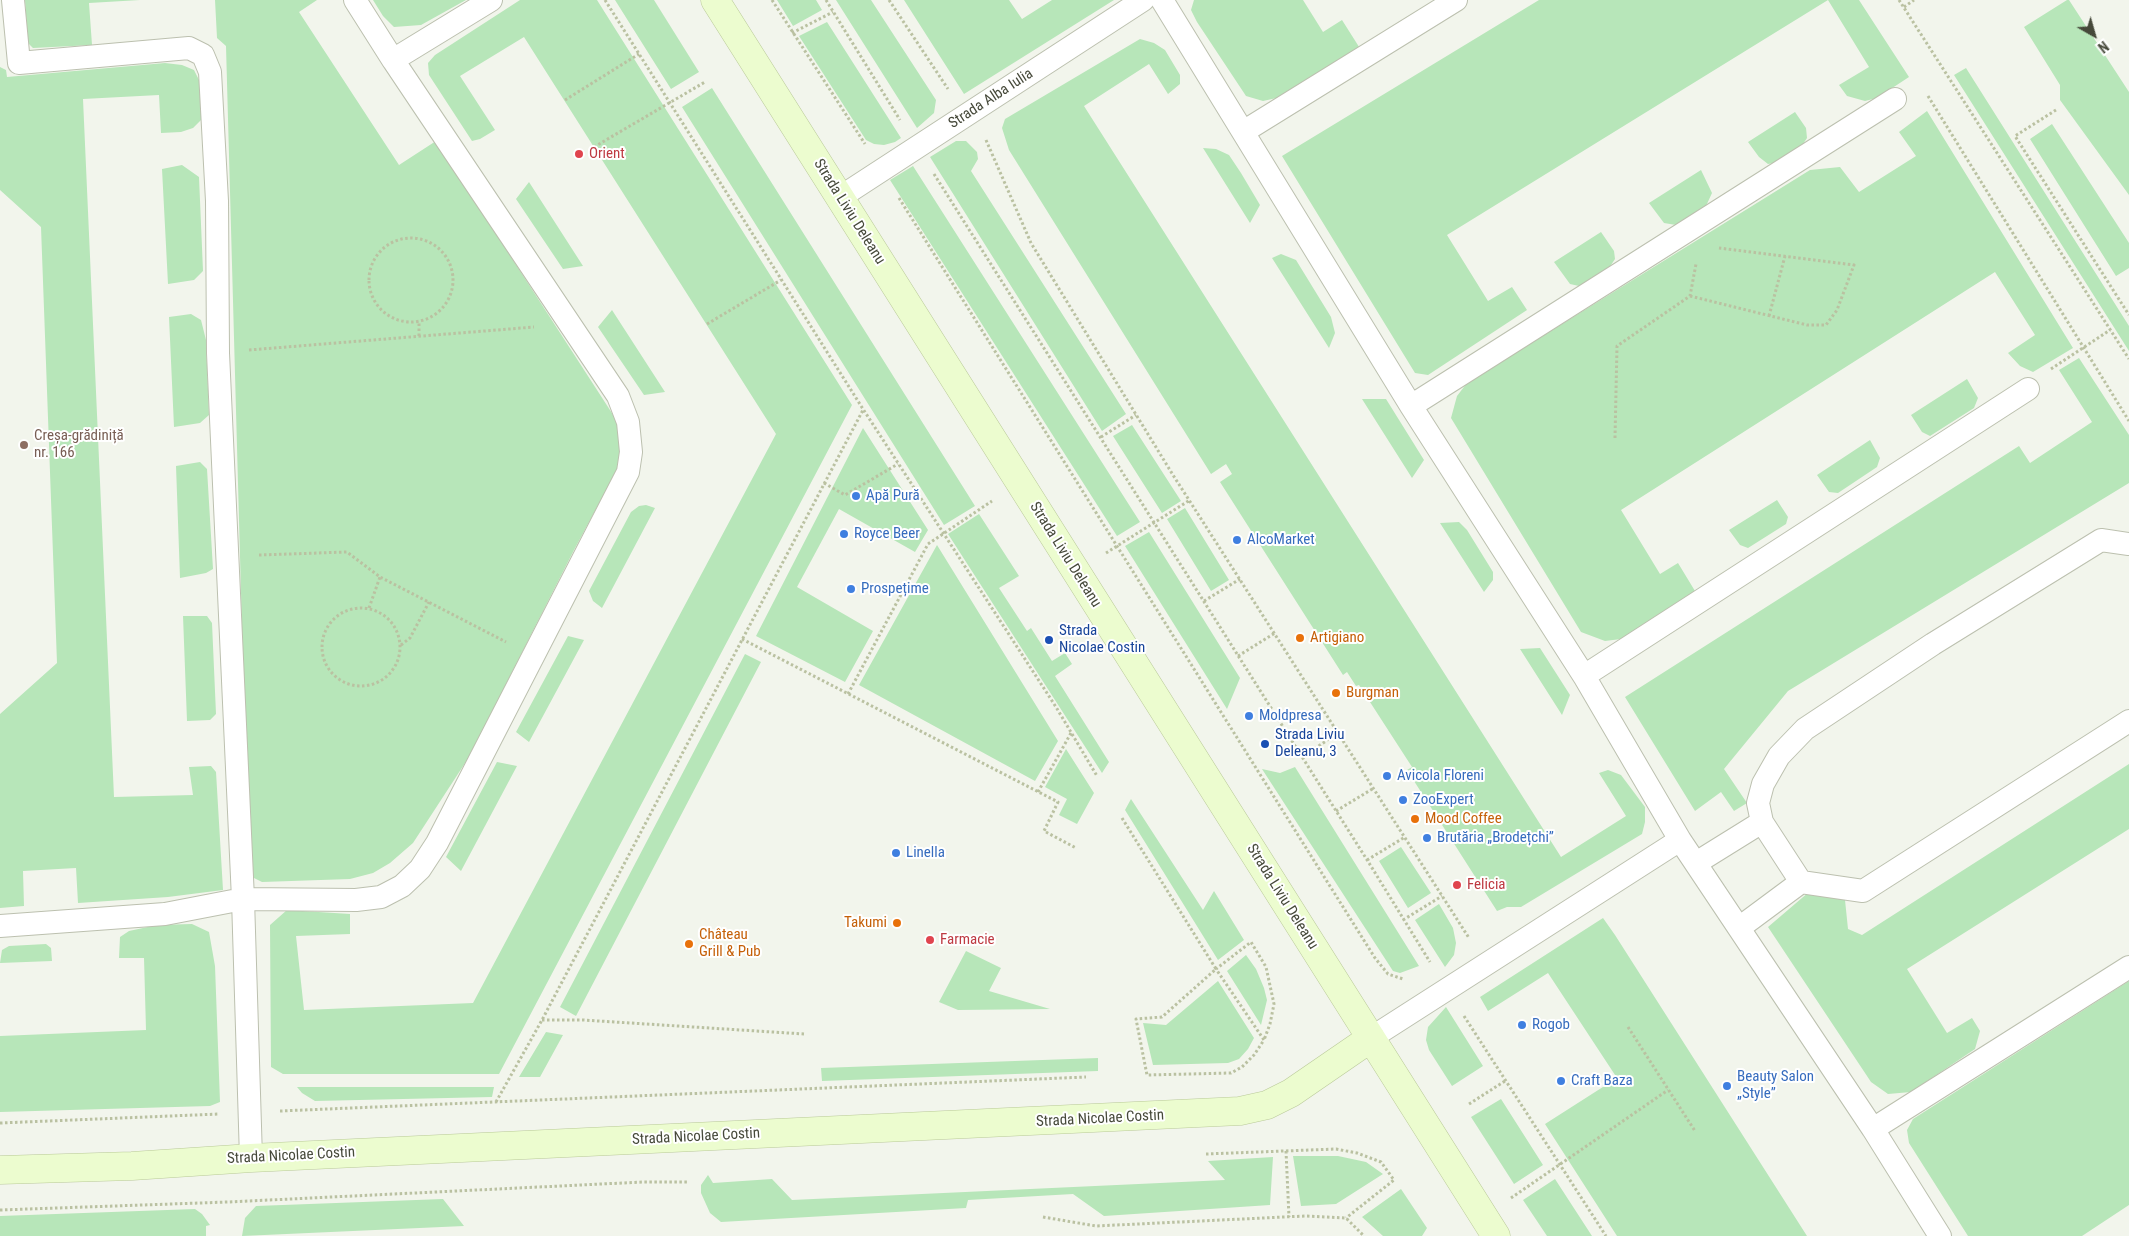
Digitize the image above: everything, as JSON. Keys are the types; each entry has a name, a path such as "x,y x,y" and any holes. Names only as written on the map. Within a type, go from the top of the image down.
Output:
{"main road":[{"name":"Strada Liviu Deleanu","path":"715,0 1490,1226"},
{"name":"Strada Nicolae Costin","path":"0,1170 132,1166 251,1158 1240,1111 1267,1105 1291,1093 1371,1038"}],"lane":[{"path":"14,0 19,63 189,48 203,55 210,72 216,200 218,353 243,899 251,1158"},
{"path":"0,926 165,914 243,899 356,900 381,898 402,886 420,869 437,843 628,472 631,452 628,422 618,396 393,60 355,0"},
{"path":"393,60 491,0"},
{"name":"Strada Alba Iulia","path":"839,198 1143,0"},
{"path":"1162,0 1411,406 1584,676 1680,840 1874,1129 1940,1236"},
{"path":"1242,132 1456,0"},
{"path":"1411,406 1703,219 1895,99"},
{"path":"1584,676 2028,389"},
{"path":"1801,882 1762,822 1758,803 1763,784 1779,756 1805,729 1932,644 2101,540 2129,544"},
{"path":"1739,928 1801,882 1863,891 2129,721"},
{"path":"1696,863 1762,822"},
{"path":"1371,1038 1680,840"},
{"path":"1874,1129 2129,968"}],"path":[{"path":"605,0 1097,776"},
{"path":"772,0 882,170 1375,958 1388,974 1399,979 1411,979 1434,968"},
{"path":"826,0 1403,920 1606,1236"},
{"path":"889,0 965,116 985,137 1031,242 1136,415 1486,964"},
{"path":"1899,0 2129,359"},
{"path":"1904,7 1914,0"},
{"path":"792,33 833,12"},
{"path":"564,100 639,54"},
{"path":"594,147 705,82"},
{"path":"1924,91 2129,420"},
{"path":"2056,110 2015,136 2129,315"},
{"path":"1615,438 1618,346 1690,296 1703,219"},
{"path":"415,237 429,241 441,249 450,260 453,274 453,288 448,302 438,313 426,320 419,321 398,320 386,314 376,304 370,291 371,264 378,252 389,243 402,238 415,237"},
{"path":"1690,296 1807,325 1826,325 1837,310 1854,264 1699,246"},
{"path":"1769,316 1785,256"},
{"path":"707,324 781,280"},
{"path":"419,321 419,336"},
{"path":"218,353 571,324"},
{"path":"2028,389 2043,374 2110,330"},
{"path":"496,1102 542,1020 863,409"},
{"path":"1101,438 1136,415"},
{"path":"824,483 845,495 898,464"},
{"path":"848,694 928,544 942,532 1020,483"},
{"path":"1076,572 1190,500"},
{"path":"228,556 347,552 380,577 533,656"},
{"path":"369,608 380,577"},
{"path":"1204,601 1240,579"},
{"path":"401,645 410,638 429,602"},
{"path":"352,608 369,608 389,618 396,628 401,645 397,664 390,675 379,682 367,686 354,686 342,681 332,673 324,662 322,648 324,635 330,623 340,614 352,608"},
{"path":"1238,656 1275,633"},
{"path":"742,640 1058,802 1044,832 1076,848"},
{"path":"1038,792 1071,733"},
{"path":"1302,757 1338,733"},
{"path":"1336,811 1374,788"},
{"path":"1122,818 1216,969 1264,1040"},
{"path":"1367,860 1405,837"},
{"path":"1403,920 1442,896"},
{"path":"1251,942 1266,967 1274,1004 1264,1040 1254,1056 1242,1067 1231,1073 1147,1076 1136,1019 1162,1017 1216,969 1251,942"},
{"path":"542,1020 583,1020 804,1034"},
{"path":"1628,1028 1695,1131"},
{"path":"0,1123 1086,1077"},
{"path":"1469,1104 1505,1081"},
{"path":"1490,1226 1559,1165 1668,1090"},
{"path":"1043,1217 1096,1226 1289,1217 1346,1218 1394,1180 1381,1162 1358,1153 1336,1149 1206,1154"},
{"path":"1286,1151 1289,1217"},
{"path":"0,1210 228,1202 643,1182 687,1182"},
{"path":"1346,1218 1364,1236"}],"green space":[{"path":"25,0 140,0 89,3 92,45 33,48 28,43"},
{"path":"215,0 317,0 299,12 399,165 436,141 619,424 626,453 574,550 469,757 413,843 390,863 373,873 350,879 262,882 252,877 248,848 226,46 217,38"},
{"path":"373,0 466,0 421,25 394,27 383,16"},
{"path":"520,0 597,0 852,405 499,1074 283,1074 271,1067 270,925 287,910 350,914 350,934 296,936 304,1010 473,1003 776,434 524,37 460,76 495,130 480,139 472,141 429,75 428,63 435,55"},
{"path":"615,0 654,0 699,72 671,89"},
{"path":"777,0 816,0 822,10 793,26"},
{"path":"836,0 871,0 936,100 934,113 917,128"},
{"path":"904,0 1009,0 1022,19 1052,0 1114,0 964,94"},
{"path":"1194,0 1303,0 1323,32 1342,20 1361,50 1281,97 1263,101 1246,96 1197,22 1191,10"},
{"path":"1539,0 1828,0 1447,235 1488,301 1512,287 1527,310 1428,375 1415,373 1282,156"},
{"path":"1828,0 1859,0 1909,77 1877,98 1865,101 1847,96 1839,85 1869,67"},
{"path":"2069,0 2129,92 2129,195 2060,100 2060,85 2024,27"},
{"path":"827,22 901,138 895,142 884,145 874,144 866,140 799,36"},
{"path":"1140,39 1154,43 1165,50 1180,75 1180,84 1168,94 1149,64 1084,106 1561,857 1626,816 1599,773 1608,770 1621,775 1645,807 1645,822 1642,834 1521,907 1507,907 1497,911 1407,770 1412,767 1359,685 1356,686 1347,672 1343,675 1220,482 1232,474 1226,464 1211,474 1009,150 1002,128 1005,119"},
{"path":"165,63 182,65 194,70 200,82 202,119 193,128 181,132 161,133 159,95 83,99 114,797 193,795 189,767 211,766 216,772 223,890 168,897 78,903 76,868 23,871 24,906 0,908 0,714 57,663 41,227 0,190 0,67 6,70 7,77"},
{"path":"1966,68 2129,326 2129,351 1954,75"},
{"path":"712,88 975,506 944,525 682,107"},
{"path":"1927,111 2073,348 2033,372 2020,366 2008,353 2035,335 1995,272 1621,510 1660,574 1678,563 1695,591 1621,639 1605,641 1581,632 1451,418 1457,396 1467,383 1810,170 1840,167 1859,192 1916,156 1899,132"},
{"path":"1795,112 1806,128 1807,138 1799,150 1780,162 1768,164 1759,157 1748,142"},
{"path":"2052,124 2129,243 2129,268 2116,276 2030,139"},
{"path":"956,141 966,141 977,152 978,159 971,171 1126,414 1102,431 930,157"},
{"path":"1203,148 1216,149 1229,155 1241,173 1260,205 1250,223"},
{"path":"182,165 199,177 203,271 194,280 168,284 162,169"},
{"path":"913,166 1140,522 1117,536 890,180"},
{"path":"1701,170 1712,193 1706,206 1676,225 1664,223 1649,203"},
{"path":"529,182 583,266 563,269 516,199"},
{"path":"1601,232 1614,251 1615,259 1609,268 1579,286 1570,284 1554,262"},
{"path":"1281,254 1296,260 1331,317 1335,333 1329,348 1272,258"},
{"path":"612,310 665,392 644,395 598,327"},
{"path":"191,314 201,320 206,340 209,415 200,423 174,427 169,317"},
{"path":"2079,358 2129,435 2129,483 1788,691 1724,769 1747,803 1734,811 1721,792 1695,811 1625,697 2019,446 2030,463 2092,422 2059,370"},
{"path":"1967,379 1978,398 1974,408 1930,436 1922,432 1911,415"},
{"path":"1362,399 1386,399 1424,460 1412,478"},
{"path":"1132,425 1181,501 1162,513 1113,436"},
{"path":"863,428 928,530 915,552 839,509 797,587 873,631 845,682 756,636"},
{"path":"1870,440 1880,458 1877,467 1838,493 1829,492 1817,475"},
{"path":"200,462 207,469 213,569 206,573 180,578 176,466"},
{"path":"1777,500 1788,517 1786,524 1748,548 1740,545 1729,530"},
{"path":"646,505 655,508 602,608 593,601 589,591 631,512 639,506"},
{"path":"1185,508 1229,580 1211,591 1167,519"},
{"path":"979,514 1019,576 999,588 1027,631 1031,628 1052,661 1065,653 1072,664 1055,676 1109,762 1102,773 948,534"},
{"path":"1459,522 1467,530 1493,572 1493,580 1484,592 1440,523"},
{"path":"1149,532 1240,678 1227,709 1125,546"},
{"path":"937,545 1058,741 1035,781 859,685"},
{"path":"183,616 207,616 212,623 216,714 210,720 187,721"},
{"path":"568,636 584,640 529,742 516,732"},
{"path":"1540,648 1570,695 1562,715 1520,649"},
{"path":"745,654 761,662 576,1016 560,1007"},
{"path":"1066,749 1094,793 1077,824 1059,815 1067,799 1045,787"},
{"path":"497,762 517,766 461,871 446,857"},
{"path":"2129,764 2129,829 1907,969 1947,1033 1972,1018 1980,1031 1975,1049 1911,1092 1888,1094 1871,1082 1768,927 1809,892 1845,900 1848,929 1862,935"},
{"path":"1295,767 1419,966 1400,973 1393,971 1262,769 1280,773"},
{"path":"1131,799 1203,910 1214,891 1244,940 1218,960 1125,810"},
{"path":"1401,847 1431,893 1408,908 1379,861"},
{"path":"1439,904 1453,928 1456,943 1454,955 1445,967 1415,920"},
{"path":"1603,918 1807,1236 1617,1236 1545,1124 1617,1078 1548,973 1488,1011 1480,997"},
{"path":"192,924 209,932 215,966 220,1102 210,1106 0,1112 0,1036 146,1030 144,958 119,958 120,937 129,931 157,925"},
{"path":"46,944 51,948 52,961 0,963 2,950 9,946"},
{"path":"966,951 1001,968 989,991 1050,1009 958,1010 939,1002"},
{"path":"1246,955 1256,969 1267,1000 1261,1025 1227,971"},
{"path":"1218,981 1254,1038 1248,1049 1239,1059 1228,1063 1153,1065 1143,1023 1166,1025"},
{"path":"2129,981 2129,1205 2082,1236 1968,1236 1909,1143 1907,1130 1913,1119"},
{"path":"1446,1007 1483,1066 1452,1086 1429,1050 1426,1040 1428,1027"},
{"path":"546,1032 563,1035 540,1077 519,1077"},
{"path":"1098,1058 1098,1071 822,1081 821,1068"},
{"path":"297,1087 494,1087 492,1097 315,1101 302,1093"},
{"path":"1501,1099 1543,1165 1514,1184 1471,1117"},
{"path":"1293,1156 1338,1156 1366,1162 1383,1174 1336,1204 1301,1206"},
{"path":"1273,1157 1270,1205 1104,1216 1073,1194 968,1200 966,1208 721,1222 710,1213 701,1193 701,1185 708,1175 713,1183 772,1179 792,1200 1225,1180 1208,1161"},
{"path":"1555,1179 1592,1236 1547,1236 1523,1200"},
{"path":"1401,1189 1427,1228 1422,1236 1383,1236 1362,1217"},
{"path":"443,1199 464,1226 242,1236 245,1218 256,1206"},
{"path":"195,1209 202,1214 210,1225 206,1226 206,1236 0,1236 0,1216"}],"place":[{"name":"Orient","path":"579,154"},
{"name":"Creșa-grădiniță nr. 166","path":"24,445"},
{"name":"Apă Pură","path":"856,496"},
{"name":"Royce Beer","path":"844,534"},
{"name":"AlcoMarket","path":"1237,540"},
{"name":"Prospețime","path":"851,589"},
{"name":"Artigiano","path":"1300,638"},
{"name":"Strada Nicolae Costin","path":"1049,640"},
{"name":"Burgman","path":"1336,693"},
{"name":"Moldpresa","path":"1249,716"},
{"name":"Strada Liviu Deleanu, 3","path":"1265,744"},
{"name":"Avicola Floreni","path":"1387,776"},
{"name":"ZooExpert","path":"1403,800"},
{"name":"Mood Coffee","path":"1415,819"},
{"name":"Brutăria „Brodețchi”","path":"1427,838"},
{"name":"Linella","path":"896,853"},
{"name":"Felicia","path":"1457,885"},
{"name":"Takumi","path":"897,923"},
{"name":"Farmacie","path":"930,940"},
{"name":"Château Grill & Pub","path":"689,944"},
{"name":"Rogob","path":"1522,1025"},
{"name":"Craft Baza","path":"1561,1081"},
{"name":"Beauty Salon „Style”","path":"1727,1086"}]}
